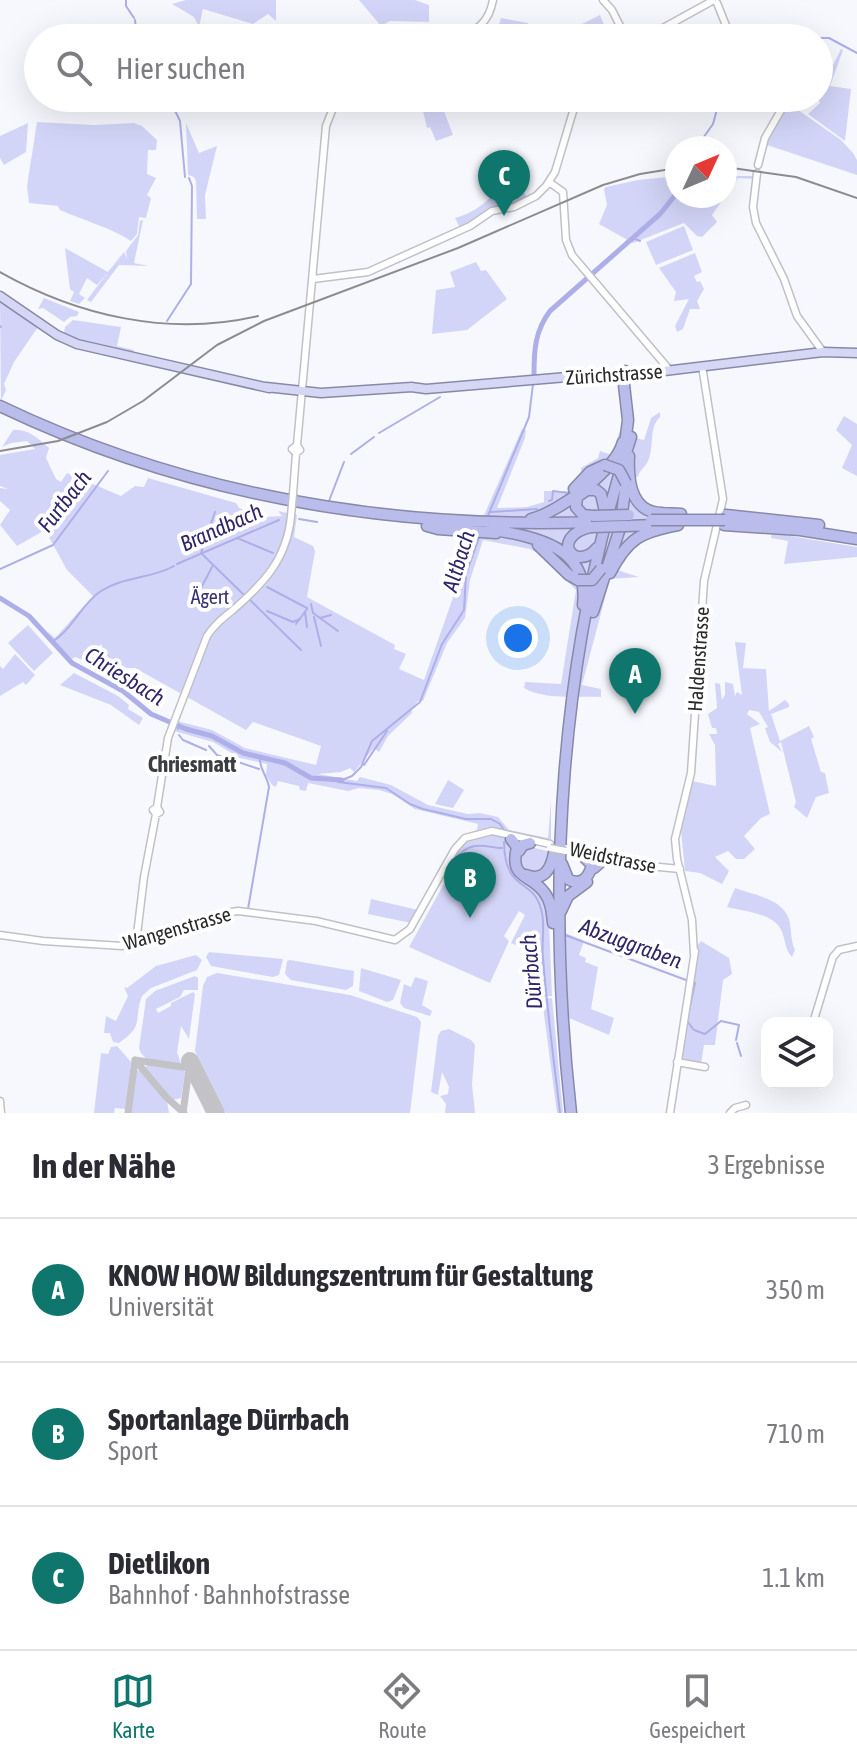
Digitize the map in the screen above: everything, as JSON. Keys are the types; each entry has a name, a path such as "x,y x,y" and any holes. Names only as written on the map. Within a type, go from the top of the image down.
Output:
{"highway":[{"path":"568,1113 557,1016 556,925 565,720 580,624 605,512 627,437 625,374"},
{"path":"625,374 633,491 651,521"},
{"path":"485,526 550,513 613,463 623,440 626,405"},
{"path":"0,406 62,434 127,458 239,491 366,513 485,526 536,539 559,549 580,572 583,584 580,624"},
{"path":"0,413 100,455 210,490 308,511 427,526 725,520 829,527 857,536"},
{"path":"427,526 509,534 527,539 545,550 578,580 592,580 601,569 631,437"},
{"path":"550,513 589,473 605,465 620,471 623,480 620,528 577,680"},
{"path":"596,859 583,881 571,881 562,868 558,848 567,752 593,581 623,480"},
{"path":"593,522 576,507 579,495 587,490 596,490 601,494 605,512"},
{"path":"651,521 680,519"},
{"path":"725,520 857,536"},
{"path":"593,616 618,557 651,521 767,522 844,531"},
{"path":"514,522 593,522"},
{"path":"593,522 572,535 569,549 574,556 583,558 590,556 597,548"},
{"path":"520,842 520,869 533,878 547,873 558,848"},
{"path":"520,842 515,860 517,870 548,897 556,925"},
{"path":"556,925 567,898 588,881 596,859"}],"main road":[{"name":"Zürichstrasse","path":"0,296 48,329 77,344 266,387 328,397 339,393 411,387 625,374 663,366 702,365 823,352 857,353"}],"street":[{"path":"483,24 493,0"},
{"path":"603,0 619,24"},
{"path":"671,24 715,1 725,24"},
{"path":"136,943 171,729 207,636 271,574 287,542 326,126 332,112"},
{"path":"313,279 356,275 384,266 470,226 489,212 511,208 530,199 555,172 573,112"},
{"path":"780,112 761,149 753,207 756,225 784,279 797,316 823,352"},
{"path":"549,182 563,191 567,244 572,255 663,366"},
{"name":"Haldenstrasse","path":"670,1113 694,954 692,920 675,845 691,770 704,581 723,492 702,365"},
{"name":"Weidstrasse","path":"399,939 414,923 455,849 465,838 478,833 558,848 644,870 681,871"},
{"name":"Weidstrasse","path":"558,848 596,859"},
{"name":"Wangenstrasse","path":"0,935 101,946 136,943 219,914 238,911 299,918 388,940 399,939"},
{"path":"815,1017 833,957 839,950 857,946"},
{"path":"677,1062 705,1067"},
{"path":"0,1101 2,1112"},
{"path":"730,1113 746,1105"}],"green space":[{"path":"186,0 276,0 276,21 268,14 253,24 203,9 198,24 194,17 172,4"},
{"path":"359,0 415,0 429,5 429,22 390,21 379,24"},
{"path":"600,15 604,24 582,24"},
{"path":"501,18 528,23 528,24 499,24"},
{"path":"841,49 843,50 833,78 833,65"},
{"path":"833,86 851,89 845,141 808,114 833,112"},
{"path":"423,112 444,112 453,135 436,141 430,127 427,128"},
{"path":"783,112 801,112 841,140 853,153 857,160 857,175 764,144"},
{"path":"37,122 94,125 134,123 157,140 156,150 148,150 147,174 156,178 147,195 151,198 146,218 139,217 137,234 131,241 60,210 58,206 29,203 27,186"},
{"path":"28,123 26,152 4,165 0,158 0,136"},
{"path":"186,123 199,153 217,146 205,195 206,219 197,219 196,181 188,175"},
{"path":"508,175 528,198 494,209 461,230 455,218 486,202"},
{"path":"737,176 756,176 756,179"},
{"path":"665,177 665,208 717,208 712,215 717,222 702,237 684,223 633,243 599,224 607,205 604,189"},
{"path":"143,220 134,263 149,266 119,265 91,302 87,300 124,252 127,259 126,251 138,235 140,221"},
{"path":"684,226 693,250 656,265 646,242"},
{"path":"65,248 108,272 97,285 87,278 79,294 85,298 79,304 70,301 74,292 70,289"},
{"path":"695,253 702,272 694,276 704,289 697,301 700,309 690,309 683,329 677,332 675,326 689,299 674,301 676,292 659,268"},
{"path":"476,262 481,271 486,270 507,299 467,330 432,334 436,290 455,287 450,272"},
{"path":"44,298 79,312 64,322 43,308 38,309"},
{"path":"0,303 38,327 14,362 4,384 6,390 1,401"},
{"path":"73,320 121,327 117,346 134,350 133,354 86,343 64,333 65,327"},
{"name":"Ägert","path":"660,412 654,426 648,461 638,477 634,477 635,487 644,503 658,508 617,570 639,577 610,579 582,685 601,689 601,697 551,696 524,688 525,682 561,684 576,590 541,555 530,549 483,540 470,580 465,618 447,643 423,701 418,701 411,709 412,713 388,736 379,752 374,748 354,772 350,768 318,774 357,781 360,777 391,785 428,805 498,817 509,830 548,838 551,800 551,841 530,843 513,839 515,860 548,897 552,996 528,998 535,979 532,952 511,943 525,915 519,911 504,936 509,941 490,983 409,947 456,862 448,862 455,846 461,838 477,830 478,824 415,809 392,794 379,790 359,788 348,791 308,783 306,791 278,781 276,787 266,775 267,764 240,758 213,742 174,731 177,721 212,730 245,748 316,765 321,746 253,722 246,730 135,668 116,666 101,644 85,661 75,657 72,659 58,647 47,631 55,638 93,596 67,570 45,530 17,546 0,525 10,510 0,501 0,488 8,489 0,486 0,455 35,449 27,441 2,447 13,430 28,432 49,448 46,458 56,479 61,482 67,473 121,496 135,486 144,487 148,478 236,503 239,508 264,517 282,516 278,511 297,515 294,537 313,546 315,551 307,597 395,645 394,649 406,654 399,669 424,680 474,538 522,429 526,430 525,438 497,508 527,507 544,502 544,491 570,491 581,477 581,468 598,458 600,451 612,455 620,430 644,440 651,418"},
{"path":"844,416 857,424 857,476 842,468 852,445 836,430"},
{"path":"772,533 857,547 857,557 784,564 788,541 771,538"},
{"path":"28,625 53,653 34,671 8,643"},
{"path":"735,642 746,643 743,668 766,669 769,711 785,700 789,704 789,707 771,714 780,741 809,726 829,793 816,797 807,818 794,807 796,802 781,742 778,744 782,752 770,742 765,728 768,727 759,712 749,710 747,714 760,724 750,728 770,814 761,818 744,836 755,849 744,859 736,859 728,851 715,857 729,871 722,884 700,873 685,871 681,831 692,781 716,786 715,745 709,734 717,734 708,714 717,708 715,683 720,684 722,700 725,682 733,684 735,696 737,692 742,695"},
{"path":"15,654 35,675 26,685 23,682 0,696 0,666 3,669"},
{"path":"74,673 118,696 129,705 128,709 143,718 139,725 111,705 60,685"},
{"path":"448,780 464,790 453,808 435,804"},
{"path":"527,846 551,852 542,873 526,873 521,866 522,851"},
{"path":"735,888 766,898 785,912 795,950 792,957 776,923 748,911 727,907"},
{"path":"371,899 418,910 411,923 368,914"},
{"path":"563,932 584,941 579,955 586,958 585,962 598,967 591,1009 614,1018 609,1035 569,1018 568,997 564,994"},
{"path":"701,941 729,958 732,974 723,980 715,1045 704,1045 701,1064 680,1062 697,946"},
{"path":"209,952 283,959 279,975 273,977 211,966 206,957"},
{"path":"196,955 202,960 197,970 151,988 142,996 137,1022 127,1037 119,1043 113,1042 110,1033 104,1033 106,1016 116,1021 128,996 124,987 127,988 156,966"},
{"path":"287,961 354,971 353,986 346,990 291,980 285,974"},
{"path":"361,968 401,980 393,1000 387,1002 359,991"},
{"path":"217,973 350,995 417,1017 421,1022 410,1113 226,1113 195,1051 203,986 207,977"},
{"path":"195,976 198,978 198,990 184,990 180,997 156,1009 158,1013 171,1003 193,992 195,994 189,1039 181,1026 177,1052 181,1064 150,1060 139,1048 146,999 155,991"},
{"path":"415,977 428,981 422,1005 432,1011 430,1016 404,1008 400,1003 404,984 411,987"},
{"path":"552,998 563,1113 557,1113 542,999"},
{"path":"449,1029 475,1045 472,1084 475,1113 445,1113 446,1104 440,1096 448,1094 449,1087 442,1072 438,1095 431,1092 438,1036 441,1031"},
{"path":"117,1046 131,1062 126,1109 115,1108 114,1113 94,1113 101,1053 108,1054 111,1047"},
{"path":"147,1064 185,1072 181,1098 172,1100 145,1069"},
{"path":"138,1070 167,1101 169,1113 130,1113 135,1072"}],"waterway":[{"path":"126,0 126,6 134,18"},
{"path":"135,20 135,24"},
{"name":"Altbach","path":"833,40 857,53"},
{"path":"176,112 180,121 185,177"},
{"name":"Altbach","path":"704,136 716,112"},
{"path":"167,321 191,284 192,186 189,178"},
{"name":"Altbach","path":"534,374 536,341 550,311 665,208"},
{"name":"Altbach","path":"633,238 640,241"},
{"name":"Altbach","path":"487,518 529,417 533,384"},
{"name":"Brandbach","path":"379,433 440,397"},
{"name":"Brandbach","path":"351,454 374,437"},
{"name":"Brandbach","path":"329,501 344,462"},
{"name":"Furtbach","path":"0,569 53,545 108,471"},
{"path":"549,501 552,500 553,491 568,493"},
{"path":"491,512 537,509"},
{"path":"215,512 201,553 245,596"},
{"name":"Brandbach","path":"299,519 317,522"},
{"name":"Brandbach","path":"177,564 279,520"},
{"name":"Altbach","path":"342,780 361,767 372,741 420,702 442,644 464,610 466,574 480,535"},
{"path":"237,538 273,553"},
{"path":"197,596 213,565"},
{"name":"Brandbach","path":"52,642 101,591 174,566"},
{"path":"267,587 307,608"},
{"name":"Chriesbach","path":"0,598 29,616 72,663 123,691 151,714 212,736 243,753 285,763 311,778 342,780"},
{"path":"250,600 301,650"},
{"path":"311,604 313,613"},
{"path":"296,624 307,609"},
{"path":"267,611 293,622 300,619"},
{"path":"305,612 307,627"},
{"path":"313,613 338,631"},
{"path":"320,618 331,615"},
{"path":"314,617 321,646"},
{"name":"Altbach","path":"364,765 387,731"},
{"path":"179,735 183,740 206,750"},
{"path":"209,746 217,755 259,769"},
{"path":"248,909 269,787 260,758"},
{"name":"Dürrbach","path":"338,782 386,788 423,809 466,819 491,819 504,830"},
{"name":"Dürrbach","path":"504,842 509,870 532,892 542,915 545,977 560,1113"},
{"path":"417,923 447,869 463,851 479,845 502,848"},
{"name":"Abzuggraben","path":"565,935 686,980"},
{"path":"695,983 687,1021 694,1030 705,1034 721,1021 739,1025 736,1040"},
{"path":"737,1043 741,1056"}],"taxiway":[{"path":"135,1060 184,1113"},
{"path":"135,1060 189,1068"},
{"path":"128,1113 135,1060"},
{"path":"183,1113 190,1061"}],"runway":[{"path":"190,1061 216,1113"}],"railway":[{"path":"737,169 796,177 857,198"},
{"path":"0,451 58,441 107,422 143,401 217,345 264,321 458,248 603,185 665,170"},
{"path":"0,272 61,300 125,318 191,324 258,316"}],"place":[{"name":"Dietlikon","path":"504,216"},
{"name":"KNOW HOW Bildungszentrum für Gestaltung","path":"635,714"},
{"name":"Sportanlage Dürrbach","path":"470,918"}],"district":[{"name":"Chriesmatt","path":"192,764"}]}
